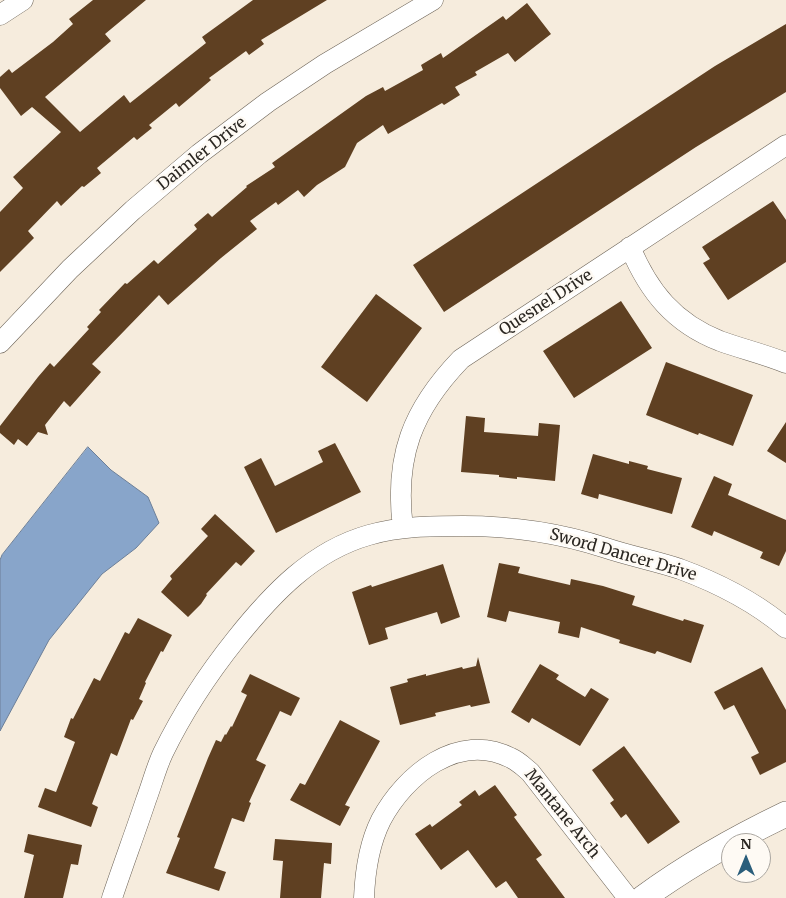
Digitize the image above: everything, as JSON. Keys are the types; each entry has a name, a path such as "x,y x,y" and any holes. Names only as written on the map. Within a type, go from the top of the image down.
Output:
{"street":[{"path":"0,15 23,0"},
{"name":"Daimler Drive","path":"0,342 77,262 133,210 199,154 268,102 325,64 433,0"},
{"name":"Quesnel Drive","path":"403,528 400,505 401,476 406,447 427,399 440,380 461,359 786,145"},
{"path":"630,248 640,272 650,287 674,314 696,329 719,341 786,363"},
{"name":"Sword Dancer Drive","path":"112,898 162,754 188,706 219,661 260,610 287,582 312,562 339,547 368,535 403,528 430,526 488,526 543,532 588,542 631,557 679,569 716,584 782,618"},
{"name":"Mantane Arch","path":"364,898 365,877 371,846 381,821 397,795 414,776 431,764 449,754 472,750 490,751 512,758 530,772 628,898"},
{"path":"642,898 708,854 786,814"}],"water":[{"path":"88,447 111,470 148,497 159,523 136,548 102,574 49,640 0,731 0,560"}],"building":[{"path":"93,0 146,0 105,34 111,41 45,97 80,132 124,95 130,103 206,43 202,37 253,0 327,0 261,40 264,44 249,55 246,51 209,78 211,80 179,107 176,103 149,125 152,128 137,140 134,137 97,168 101,173 84,187 82,186 61,206 57,201 28,231 34,238 0,272 0,212 23,188 13,177 61,132 32,107 21,116 0,88 0,77 9,69 12,73 53,42 73,24 69,19"},
{"path":"527,3 551,34 515,62 508,53 475,72 477,75 455,87 460,95 444,105 442,103 388,134 383,125 357,143 345,167 317,185 304,197 298,190 278,205 276,202 250,221 257,229 168,305 159,295 92,364 101,372 70,407 64,401 45,425 48,435 38,432 27,446 18,439 14,445 0,433 0,426 38,377 50,363 54,367 89,329 87,327 101,312 99,310 125,283 127,284 154,260 158,264 197,229 194,225 208,213 212,217 246,186 275,167 272,163 366,96 383,87 385,91 423,70 421,65 441,53 443,58 503,16 506,20"},
{"path":"786,24 786,92 696,147 444,312 413,265 715,66"},
{"path":"773,201 786,220 786,262 728,300 703,263 710,259 702,247"},
{"path":"376,294 422,328 367,402 321,367"},
{"path":"621,301 652,348 574,398 543,351"},
{"path":"666,362 753,395 733,446 646,415"},
{"path":"466,416 485,418 484,432 538,436 539,423 560,425 555,481 517,477 517,479 499,477 499,475 461,472"},
{"path":"786,422 786,463 767,451"},
{"path":"335,443 361,492 276,533 244,467 261,458 275,486 323,462 318,451"},
{"path":"593,454 629,464 629,461 648,466 647,469 682,478 672,514 599,494 598,499 581,494"},
{"path":"714,476 732,484 728,495 786,520 786,551 779,566 760,558 763,552 714,531 712,536 691,527"},
{"path":"215,514 255,551 241,566 236,562 206,594 201,604 188,617 161,592 172,579 170,576 208,536 201,529"},
{"path":"499,563 520,567 518,573 570,585 571,579 603,586 635,596 632,605 683,621 684,619 704,625 691,663 657,651 655,654 619,643 620,640 581,627 579,638 558,633 560,622 509,611 506,622 487,617"},
{"path":"443,564 460,617 441,624 437,612 385,628 388,639 369,645 352,592"},
{"path":"138,618 172,635 163,652 161,651 145,682 139,699 143,701 133,720 131,719 117,756 111,753 92,804 98,807 91,827 38,807 45,788 56,792 75,742 64,737 71,718 73,719 94,678 100,681 125,632 129,634"},
{"path":"478,657 490,703 471,707 470,705 435,713 436,716 400,725 390,687 408,682 407,679 426,674 426,676 462,667 463,669 476,666"},
{"path":"540,664 559,675 556,679 585,697 591,688 609,699 580,746 532,718 529,723 511,712"},
{"path":"762,667 786,710 786,762 760,775 751,757 759,753 734,705 724,710 714,692"},
{"path":"250,674 300,698 291,716 280,711 256,760 266,765 249,802 251,803 244,822 232,818 214,868 226,872 219,891 166,873 180,838 177,837 208,758 216,740 221,742 225,734 232,727 247,695 241,692"},
{"path":"340,720 380,741 345,805 350,807 340,826 290,800 300,783 305,785"},
{"path":"624,746 680,822 648,844 626,814 621,818 610,803 614,800 592,770"},
{"path":"495,785 517,815 514,817 542,855 536,859 565,898 518,898 506,881 496,888 468,850 441,870 415,834 430,824 432,827 462,805 459,802 475,790 479,796"},
{"path":"28,834 82,845 78,865 71,864 63,898 24,898 34,855 24,852"},
{"path":"275,839 332,843 331,864 324,863 321,898 280,898 283,861 273,860"}]}
